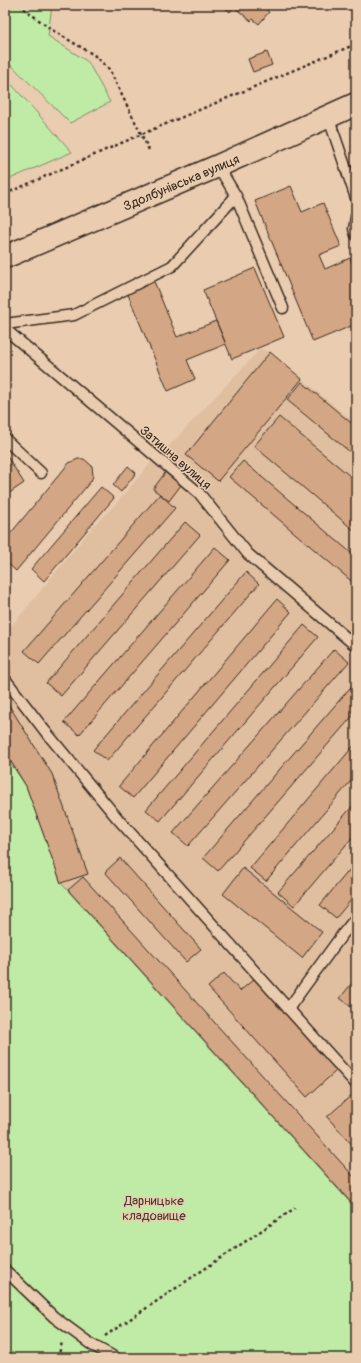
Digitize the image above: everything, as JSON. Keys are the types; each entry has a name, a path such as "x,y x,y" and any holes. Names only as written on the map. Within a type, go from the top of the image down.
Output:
{"street":[{"name":"Здолбунівська вулиця","path":"5,257 218,166 356,104"}],"lane":[{"path":"328,116 356,198"},
{"path":"218,166 236,196 283,308"},
{"path":"5,324 74,315 172,266 236,196"},
{"path":"356,217 354,229 356,235"},
{"name":"Затишна вулиця","path":"5,329 199,493 248,554 356,646"},
{"path":"5,439 42,473"},
{"path":"5,679 45,731 118,819 356,1084"},
{"path":"288,1009 356,918"},
{"path":"5,1270 54,1317 92,1345 116,1358"}],"path":[{"path":"19,5 52,30 94,55 109,69 150,152"},
{"path":"5,194 142,134 356,44"},
{"path":"92,1345 295,1208"}],"shaded area":[{"path":"260,349 270,352 356,424 356,1209 61,883 26,786 5,755 5,634 95,524 113,507 154,459 168,447"}],"green space":[{"path":"5,5 52,5 48,36 88,62 110,102 70,123 5,59"},
{"path":"5,77 72,152 5,181"},
{"name":"Дарницьке кладовище","path":"5,755 26,786 61,883 356,1209 356,1358 5,1358"}],"building":[{"path":"222,5 264,5 263,7 269,12 259,24 253,19 251,21 234,7 230,12"},
{"path":"267,52 272,65 253,72 248,59"},
{"path":"291,186 302,212 323,203 341,246 319,255 325,269 350,258 356,272 356,324 313,342 255,201"},
{"path":"255,268 284,337 232,359 203,290"},
{"path":"151,274 177,337 216,321 226,344 187,360 195,379 168,391 124,285"},
{"path":"270,352 302,379 218,481 186,455"},
{"path":"302,382 356,427 356,457 287,400"},
{"path":"279,417 356,481 356,532 254,446"},
{"path":"5,453 24,483 5,496"},
{"path":"78,459 84,459 92,466 93,476 91,481 16,571 5,561 5,540 69,463"},
{"path":"243,461 356,557 356,585 229,477"},
{"path":"128,466 136,473 121,492 113,485"},
{"path":"168,469 184,481 169,501 153,489"},
{"path":"101,487 114,498 44,581 31,569"},
{"path":"160,494 175,508 39,664 24,651"},
{"path":"185,522 200,535 61,696 46,683"},
{"path":"215,547 230,560 79,735 64,722"},
{"path":"246,572 259,584 107,761 93,750"},
{"path":"277,599 291,612 133,798 119,786"},
{"path":"304,625 318,637 160,821 146,810"},
{"path":"334,649 349,662 188,846 173,833"},
{"path":"356,681 356,712 218,871 203,858"},
{"path":"5,699 52,774 88,874 61,883 26,786 5,752"},
{"path":"356,743 356,775 266,881 250,868"},
{"path":"356,802 356,833 294,906 278,892"},
{"path":"120,858 201,949 186,962 105,872"},
{"path":"356,862 356,894 336,918 320,905"},
{"path":"243,868 322,932 302,958 223,894"},
{"path":"83,877 356,1179 356,1208 68,890"},
{"path":"224,973 240,991 255,978 337,1070 307,1097 208,987"},
{"path":"356,978 356,1011 340,998"},
{"path":"355,1092 356,1093 356,1149 327,1117"}]}
